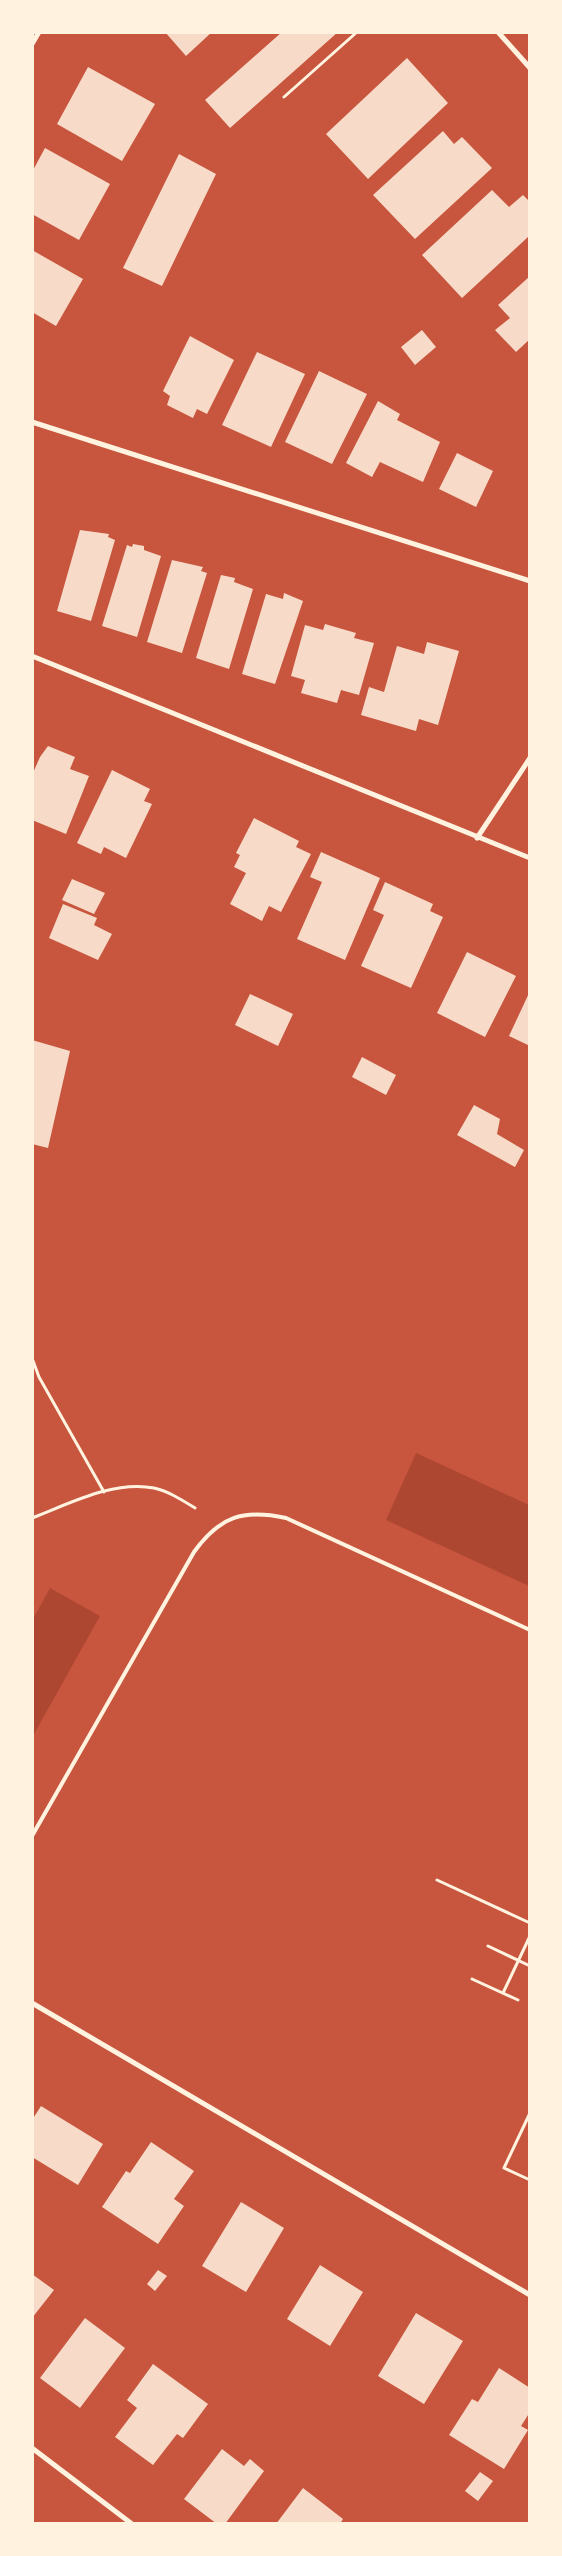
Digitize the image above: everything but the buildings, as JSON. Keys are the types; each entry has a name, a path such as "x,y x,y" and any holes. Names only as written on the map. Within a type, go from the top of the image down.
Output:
{"street":[{"path":"32,44 39,32"},
{"path":"498,32 530,68"},
{"path":"32,422 530,581"},
{"path":"32,656 530,858"},
{"path":"477,838 530,758"},
{"path":"32,2003 530,2295"},
{"path":"32,2448 132,2524"}],"lane":[{"path":"32,1836 182,1571 205,1537 220,1523 240,1515 265,1513 286,1518 530,1630"}],"path":[{"path":"284,97 357,32"},
{"path":"32,1358 39,1377 104,1492"},
{"path":"32,1518 104,1492 137,1486 154,1488 175,1496 195,1508"},
{"path":"437,1880 530,1923"},
{"path":"503,1993 530,1936"},
{"path":"488,1946 530,1966"},
{"path":"472,1979 518,2000"},
{"path":"530,2113 504,2168 530,2180"}],"shaded area":[{"path":"416,1453 529,1505 529,1586 386,1520"},
{"path":"50,1588 100,1616 34,1734 33,1619"}]}
